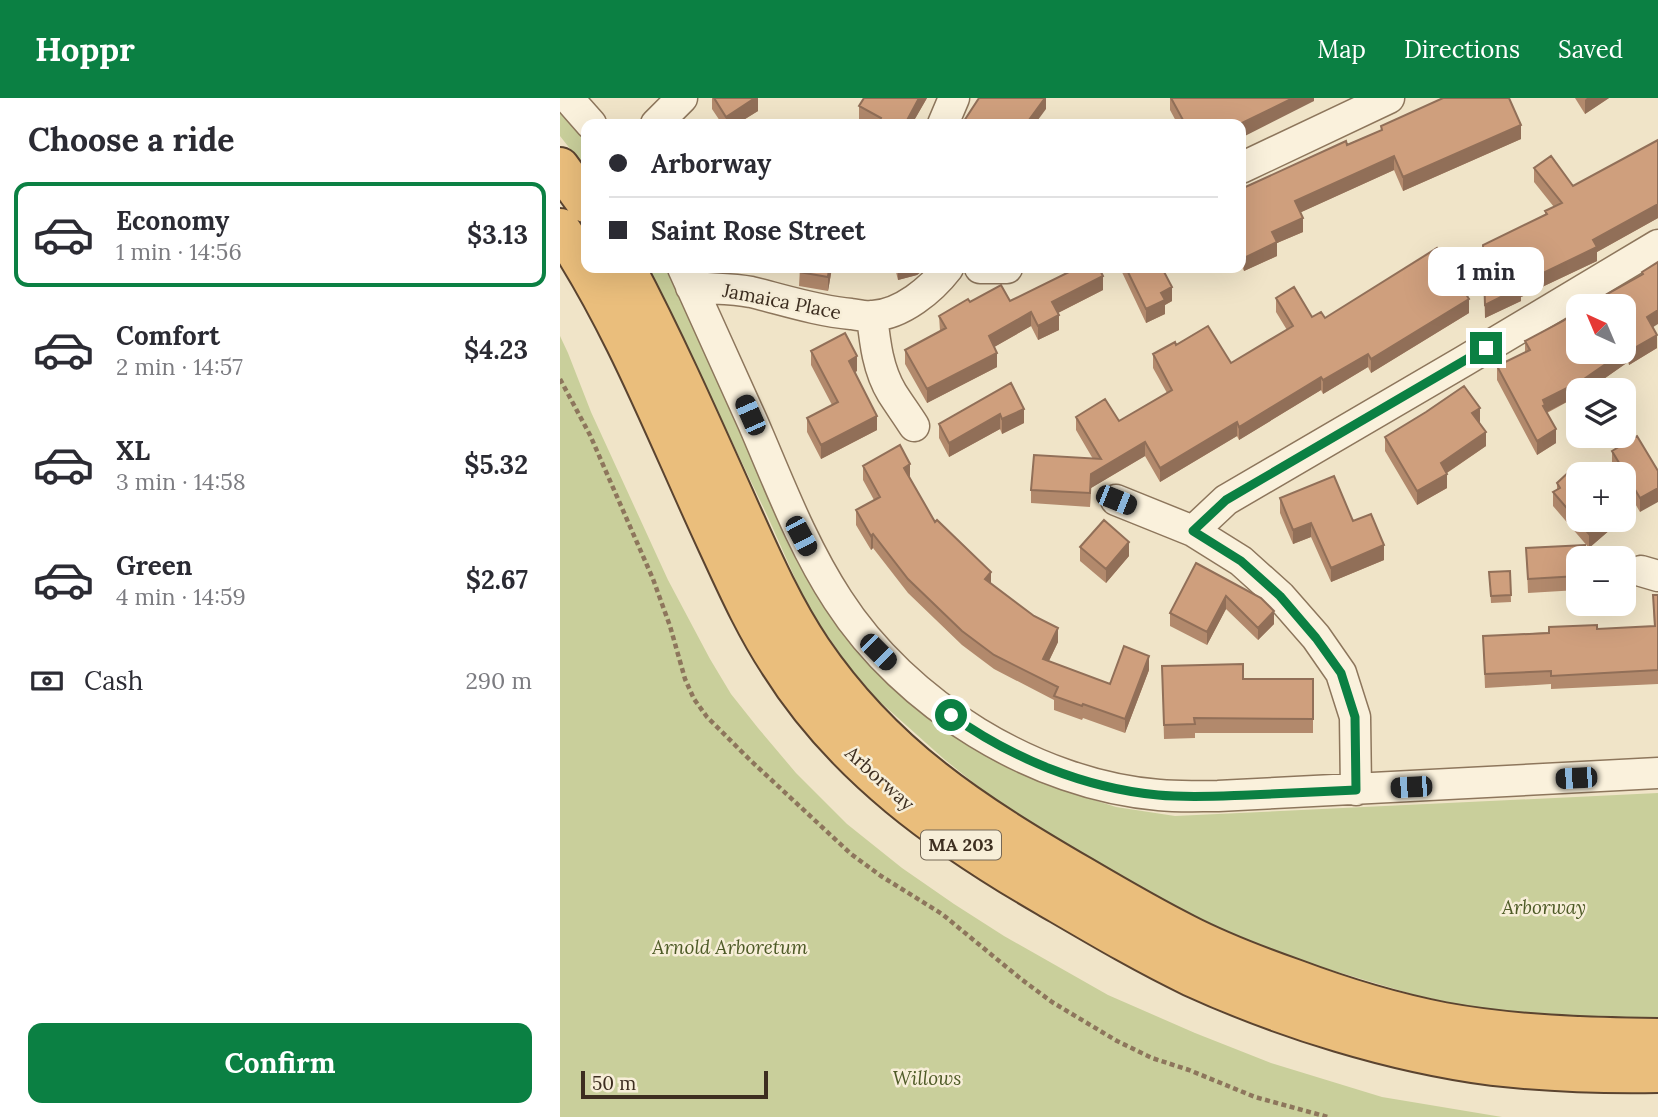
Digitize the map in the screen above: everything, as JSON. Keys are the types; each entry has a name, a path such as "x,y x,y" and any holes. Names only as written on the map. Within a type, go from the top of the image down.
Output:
{"highway":[{"path":"560,167 581,196"},
{"name":"Arborway","path":"560,228 581,261"},
{"name":"Arborway","path":"588,273 614,321 750,613 779,665 816,715 850,753 921,816 997,868 1161,961 1209,984 1291,1016 1366,1039 1444,1058 1548,1071 1658,1073"},
{"name":"Arborway","path":"629,273 657,327 774,582 802,635 861,713 903,755 944,789 1028,845 1167,925 1249,962 1317,987 1396,1012 1487,1029 1577,1036 1658,1038"}],"street":[{"path":"568,98 587,119"},
{"path":"661,119 682,98"},
{"path":"945,119 954,98"},
{"path":"1246,166 1389,98"},
{"path":"1193,531 1226,500 1658,245"},
{"name":"Jamaica Place","path":"687,277 840,313 872,316 897,310 911,302 943,273"},
{"path":"687,277 801,536 839,602 878,652 903,677 965,726 1018,755 1082,780 1158,795 1217,796 1356,790 1658,773"},
{"path":"872,316 881,366 891,391 914,426"},
{"path":"1116,500 1193,531 1241,561 1280,596 1316,638 1341,673 1355,717 1356,790"}],"path":[{"path":"1214,1080 1255,1097 1328,1117"}],"green space":[{"path":"560,110 581,136 581,163 560,136"},
{"name":"Arborway","path":"651,273 669,273 763,477 848,638 884,681 917,710 956,738 1008,767 1056,788 1116,807 1175,816 1658,793 1658,1018 1565,1017 1489,1011 1415,995 1321,967 1252,942 1158,897 1039,829 990,796 879,701 850,668 819,623 802,594"},
{"name":"Arnold Arboretum","path":"560,336 591,412 668,580 710,659 731,694 758,728 796,773 847,824 902,868 954,904 1004,936 1108,995 1271,1063 1382,1097 1502,1117 560,1117"}],"building":[{"path":"714,98 755,98 726,117"},
{"path":"864,98 919,98 908,119 880,119 859,106"},
{"path":"979,98 1045,98 1030,119 965,119"},
{"path":"1171,98 1293,98 1246,121 1182,119"},
{"path":"1443,98 1509,98 1521,125 1403,177 1394,156 1295,201 1303,218 1272,232 1277,242 1246,257 1246,187 1346,141 1347,145 1382,130 1381,126"},
{"path":"1658,140 1658,204 1593,240 1597,247 1520,284 1521,287 1485,305 1483,245 1547,214 1545,211 1562,203 1534,168 1551,156 1573,186"},
{"path":"1437,248 1469,299 1371,359 1368,354 1323,380 1321,377 1239,427 1237,422 1160,468 1145,442 1091,474 1090,493 1031,490 1034,455 1101,459 1076,417 1105,399 1119,421 1172,390 1153,354 1175,342 1176,345 1208,326 1231,363 1293,326 1276,298 1294,287 1312,317 1321,312 1325,318"},
{"path":"1658,262 1658,310 1647,317 1657,335 1636,347 1636,294 1607,294 1643,274 1642,272"},
{"path":"805,273 828,273 828,277"},
{"path":"1067,273 1102,273 1103,276 1052,302 1059,315 1038,326 1031,312 989,336 997,353 927,389 905,350 946,328 939,316 968,299 970,302 1001,285 1010,301"},
{"path":"1128,273 1165,273 1172,287 1161,293 1165,300 1146,309"},
{"path":"1566,319 1566,364 1606,364 1585,378 1566,378 1566,388 1543,400 1543,406 1556,429 1537,441 1497,366 1530,350 1525,341"},
{"path":"845,333 857,356 849,361 877,416 821,445 807,418 838,402 811,351"},
{"path":"1011,383 1024,409 1002,419 1000,414 949,443 939,424"},
{"path":"1464,386 1480,408 1472,413 1486,432 1441,463 1447,474 1417,491 1385,437"},
{"path":"1636,437 1658,471 1658,488 1640,498 1636,491 1636,462 1619,462 1612,451 1617,448 1636,448"},
{"path":"900,445 910,464 904,468 935,522 937,520 991,572 985,579 1034,616 1058,628 1043,659 1110,684 1124,646 1149,656 1125,719 1054,696 1058,687 994,655 962,631 908,579 873,534 871,536 856,510 880,497 863,466"},
{"path":"1566,475 1566,507 1553,492 1560,488 1557,483"},
{"path":"1334,476 1353,521 1371,514 1384,545 1331,568 1311,523 1293,530 1280,498"},
{"path":"1104,520 1129,542 1106,569 1080,547"},
{"path":"1585,545 1585,546 1566,546 1566,577 1528,579 1526,548"},
{"path":"1196,563 1261,598 1274,611 1258,628 1226,596 1207,632 1170,613"},
{"path":"1510,571 1511,595 1491,596 1489,572"},
{"path":"1653,595 1658,595 1658,670 1551,676 1551,671 1485,674 1483,636 1549,633 1549,627 1597,625 1597,629 1655,626"},
{"path":"1243,664 1243,679 1313,679 1313,719 1194,718 1195,724 1164,725 1162,666"}],"route":[{"path":"951,715 997,744 1045,767 1082,780 1118,788 1158,795 1217,796 1356,790 1355,717 1341,673 1316,638 1280,596 1241,561 1193,531 1226,500 1486,348"}],"park label":[{"name":"Willows","path":"927,1078"}]}
